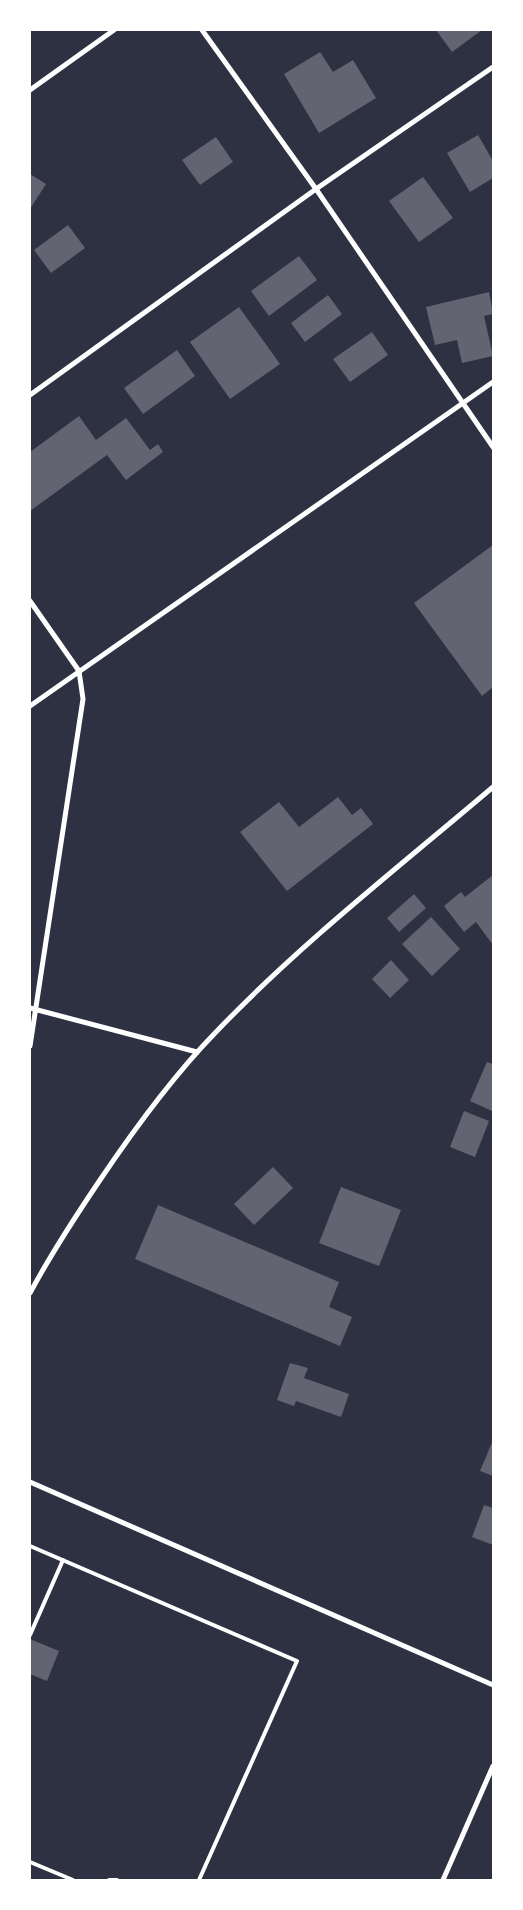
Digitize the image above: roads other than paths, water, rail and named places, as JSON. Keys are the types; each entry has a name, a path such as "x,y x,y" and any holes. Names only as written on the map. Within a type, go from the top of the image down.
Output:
{"street":[{"path":"30,90 114,30"},
{"path":"202,30 316,189 493,447"},
{"path":"30,395 316,189 493,67"},
{"path":"30,706 493,382"},
{"path":"30,601 79,671 83,699 30,1046"},
{"path":"30,1293 59,1242 118,1153 160,1096 197,1052 244,1002 493,787"},
{"path":"30,1008 197,1052"},
{"path":"30,1482 493,1685"},
{"path":"443,1880 493,1766"}],"lane":[{"path":"30,1546 297,1661 199,1880"},
{"path":"30,1635 63,1560"},
{"path":"30,1862 74,1880"},
{"path":"109,1880 118,1880"}]}
